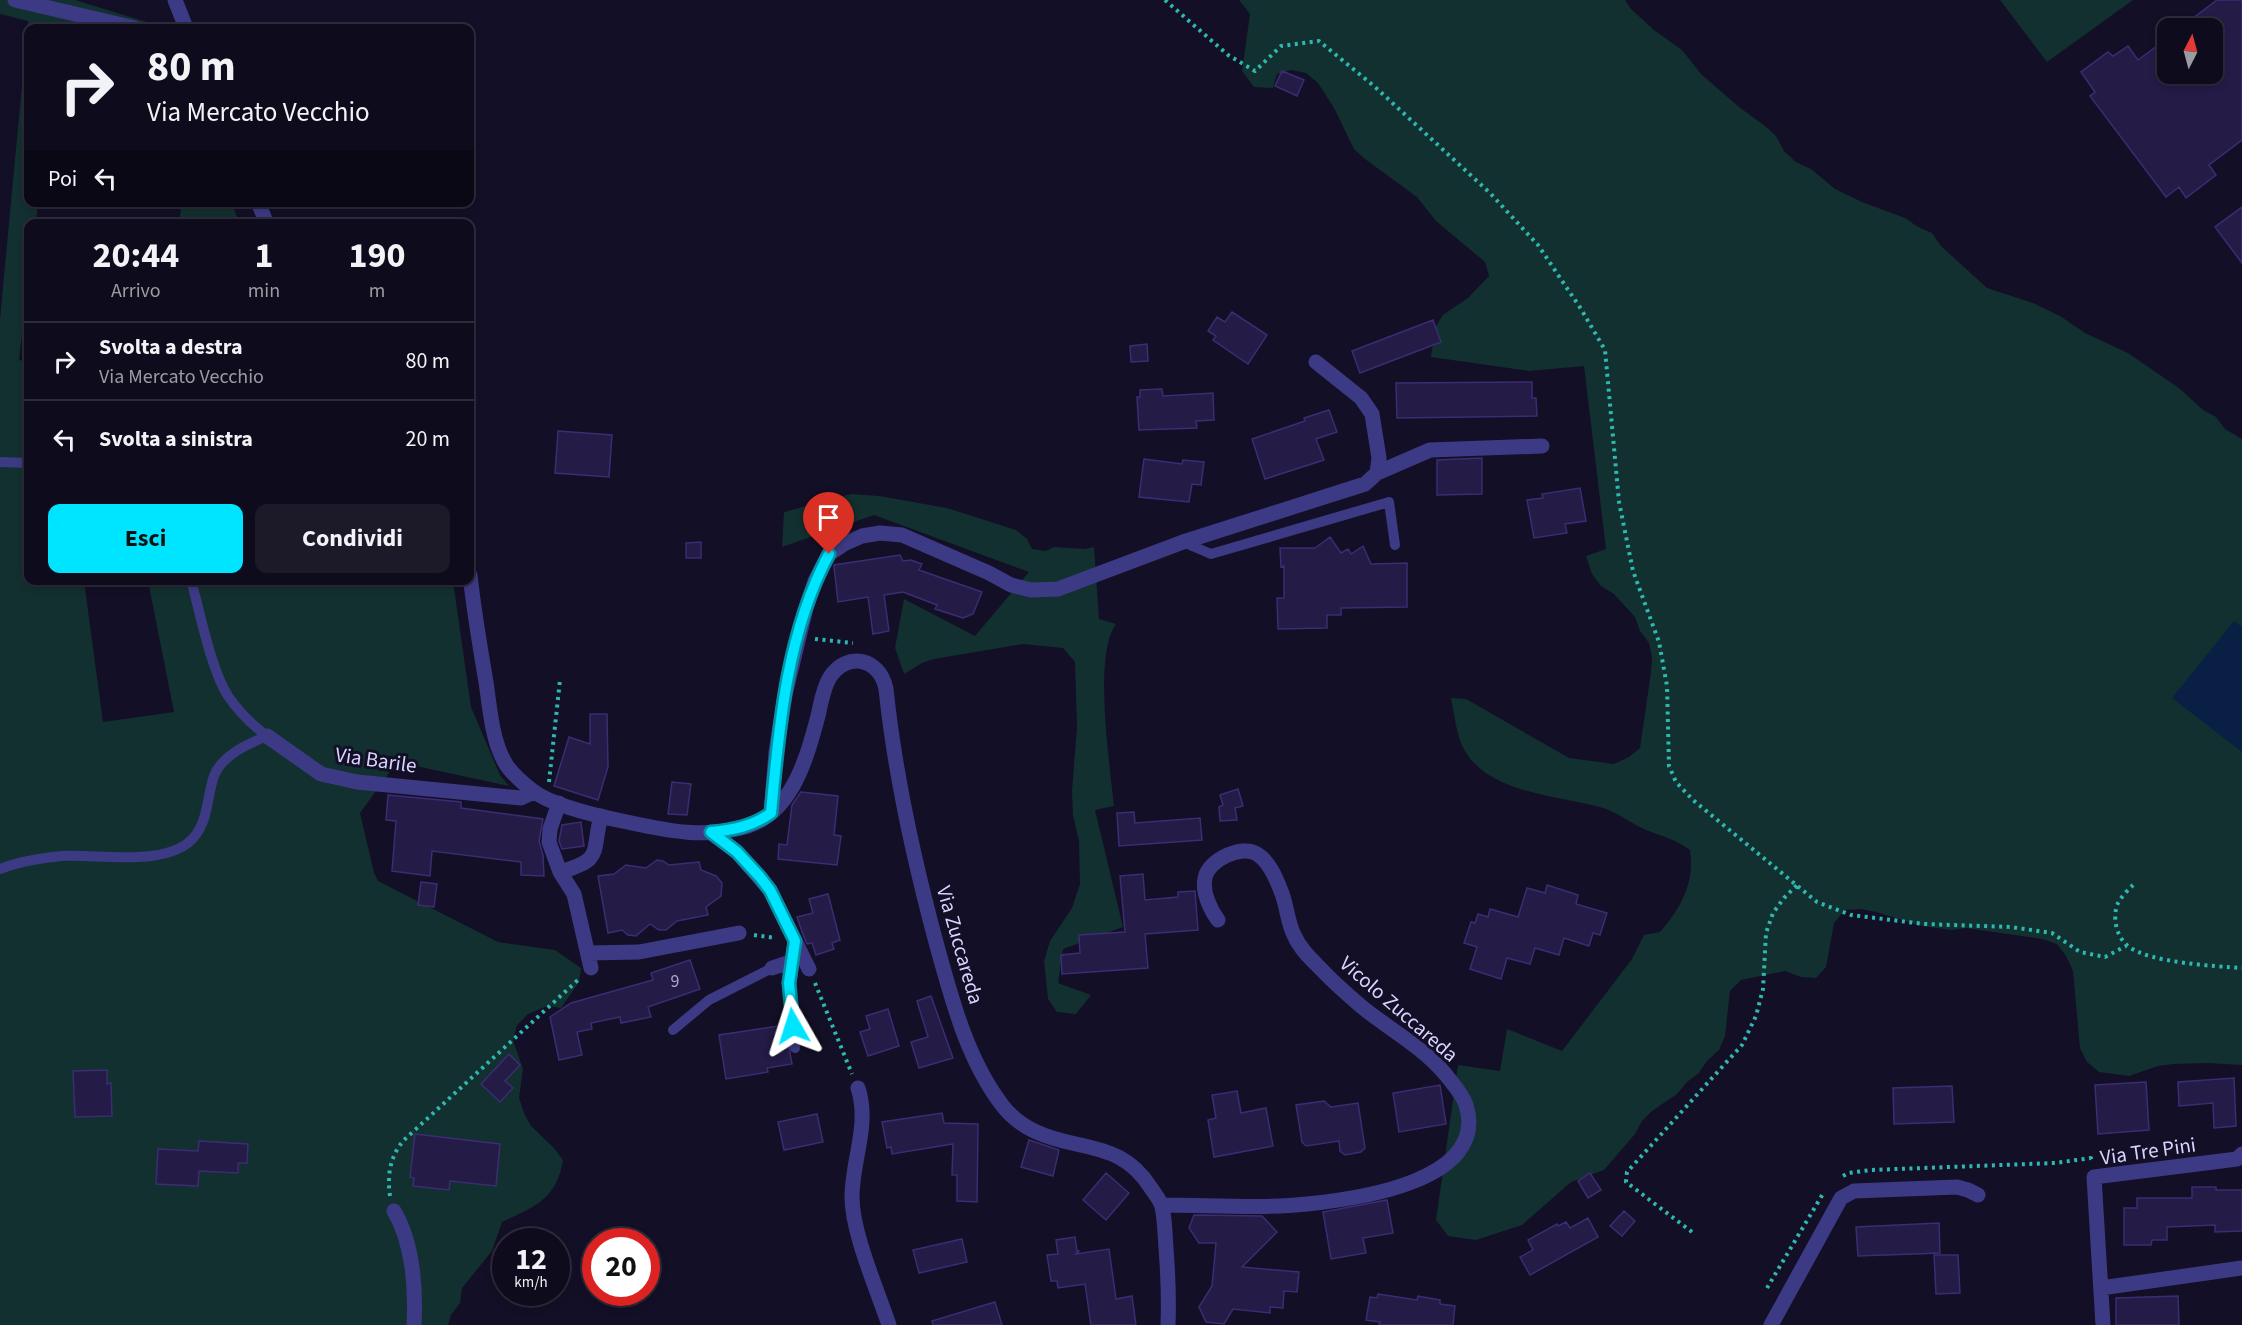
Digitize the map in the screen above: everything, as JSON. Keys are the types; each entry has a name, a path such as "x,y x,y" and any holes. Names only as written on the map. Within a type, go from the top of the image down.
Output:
{"street":[{"path":"15,0 118,24"},
{"path":"175,0 184,24"},
{"path":"1316,362 1361,398 1372,414 1378,458 1377,473"},
{"path":"471,585 491,718 498,747 507,766 547,798 601,816 672,832 732,831 751,825 775,810 776,752 793,655 815,581 829,554 862,536 880,533 902,535 1011,585 1031,590 1058,589 1183,542 1365,484 1377,473 1430,450 1542,446"},
{"name":"Via Zuccareda","path":"775,810 792,788 800,770 828,680 834,671 849,662 862,661 872,664 885,681 900,794 914,855 945,977 972,1056 1002,1105 1013,1117 1030,1129 1052,1139 1101,1150 1125,1160 1141,1172 1162,1205 1168,1270 1168,1325"},
{"name":"Via Barile","path":"267,736 321,774 357,782 521,798 547,798"},
{"path":"547,798 549,842 560,872 574,894 591,968"},
{"path":"560,872 582,865 593,856 601,816"},
{"path":"711,832 737,852 770,890 809,969"},
{"name":"Vicolo Zuccareda","path":"1162,1205 1276,1205 1343,1200 1394,1188 1441,1169 1467,1139 1466,1103 1457,1090 1435,1065 1399,1033 1362,1007 1305,954 1294,935 1285,899 1276,879 1269,865 1257,854 1246,850 1233,853 1212,865 1205,877 1206,893 1211,910 1218,920"},
{"path":"588,952 639,952 739,933"},
{"path":"789,983 795,941"},
{"path":"772,968 793,961"},
{"path":"858,1088 863,1103 863,1123 852,1197 854,1220 889,1325"},
{"name":"Via Tre Pini","path":"2103,1325 2094,1177 2237,1159 2242,1154"},
{"path":"1771,1325 1841,1198 1854,1191 1957,1187 1978,1195"},
{"path":"394,1211 401,1222 407,1243 414,1294 414,1325"},
{"path":"2101,1288 2242,1268"}],"lane":[{"path":"0,462 24,463"},
{"path":"1183,542 1211,554 1389,502 1395,545"},
{"path":"0,869 26,860 64,856 144,856 171,852 189,842 201,827 208,808 214,776 220,767 232,754 267,736 241,714 227,695 216,672 191,585"},
{"path":"673,1030 709,1000 772,968"},
{"path":"789,983 795,1047"}],"path":[{"path":"1165,0 1228,55 1255,71 1281,46 1319,41 1374,86 1490,193 1538,245 1581,309 1605,350 1619,502 1634,570 1659,642 1668,706 1666,740 1669,766 1676,782 1693,800 1817,902 1851,915 1924,924 2011,927 2052,933 2080,952 2105,957 2126,946"},
{"path":"547,798 560,680"},
{"path":"1692,1232 1626,1182 1627,1172 1742,1045 1756,1016 1762,988 1766,933 1773,913 1797,884"},
{"path":"2133,885 2118,903 2115,920 2126,946 2142,954 2172,960 2242,968"},
{"path":"739,933 795,941"},
{"path":"394,1211 388,1183 396,1149 417,1127 458,1092 591,968"},
{"path":"809,969 858,1088"}],"green space":[{"path":"0,0 75,0 153,24 28,24 28,21 0,14"},
{"path":"1239,0 1625,0 1631,9 1654,30 1682,50 1701,74 1776,136 1784,151 1796,162 1811,169 1835,189 1905,218 1932,233 1941,246 1987,288 2033,303 2060,316 2085,333 2128,353 2179,388 2203,410 2216,417 2225,429 2242,439 2242,1065 2173,1064 2158,1066 2129,1076 2099,1072 2087,1062 2080,1048 2073,971 2057,944 2042,939 1966,928 1952,930 1922,926 1876,912 1861,909 1845,910 1834,923 1826,967 1816,978 1801,977 1785,971 1741,980 1730,991 1725,1036 1719,1050 1677,1094 1652,1111 1642,1121 1635,1134 1604,1170 1571,1182 1522,1225 1476,1240 1448,1236 1436,1220 1458,1065 1500,1071 1507,1029 1562,1051 1632,959 1644,935 1660,932 1674,914 1688,884 1690,850 1608,810 1503,783 1486,773 1471,760 1461,743 1451,698 1466,699 1569,758 1614,764 1629,757 1640,748 1651,672 1652,657 1649,643 1640,631 1635,617 1614,594 1601,586 1592,574 1586,556 1606,549 1584,366 1529,371 1431,357 1435,328 1443,315 1468,298 1489,276 1485,262 1436,221 1417,197 1354,149 1334,108 1318,83 1306,73 1291,70 1277,74 1273,88 1254,87 1242,71 1250,14"},
{"path":"2000,0 2133,0 2047,62"},
{"path":"24,64 24,207 38,207 36,219 24,219 24,317 19,360 24,361 24,585 85,585 103,722 174,712 149,585 454,585 471,707 500,775 509,786 397,762 360,813 374,873 378,881 498,942 555,950 581,968 579,982 561,1008 547,1006 528,1014 517,1025 513,1040 523,1069 519,1098 524,1113 531,1126 563,1160 560,1173 550,1193 542,1200 502,1222 500,1228 492,1228 492,1251 462,1288 460,1303 451,1315 448,1325 0,1325 0,319"},
{"path":"181,207 233,207 238,219 180,219"},
{"path":"851,494 879,496 947,508 1016,530 1027,539 1032,549 1046,551 1054,547 1085,549 1094,547 1099,619 1116,624 1109,639 1104,685 1114,806 1095,810 1123,927 1063,949 1058,983 1091,995 1076,1014 1057,1012 1048,999 1044,961 1050,941 1072,908 1080,884 1079,841 1073,815 1072,791 1077,727 1075,662 1063,648 1023,644 934,659 904,674 895,648 904,599 975,636 1029,572 874,515 782,547 784,512"}],"water":[{"path":"2234,621 2242,627 2242,752 2172,698"}],"building":[{"path":"2217,0 2242,0 2242,140 2209,165 2216,175 2186,198 2179,187 2166,197 2090,96 2095,92 2081,72 2108,52 2113,56 2128,46 2138,60 2157,46 2157,84 2223,84 2223,18 2193,18"},
{"path":"1282,71 1304,80 1297,96 1275,86"},
{"path":"2242,207 2242,263 2215,227"},
{"path":"1232,312 1267,335 1248,364 1213,340 1216,336 1208,331 1217,317 1225,322"},
{"path":"1433,320 1441,342 1360,373 1352,351"},
{"path":"1147,344 1148,361 1131,362 1130,346"},
{"path":"1532,382 1532,398 1536,398 1537,416 1397,418 1396,383"},
{"path":"1162,389 1163,396 1213,393 1214,420 1196,421 1197,428 1139,430 1137,397 1140,397 1140,390"},
{"path":"1329,410 1337,432 1316,439 1324,460 1265,479 1252,439 1305,421 1304,418"},
{"path":"558,431 612,435 609,477 555,473"},
{"path":"1482,458 1482,494 1437,495 1437,460"},
{"path":"1144,459 1182,464 1183,460 1204,462 1201,485 1192,484 1189,502 1139,497"},
{"path":"1580,488 1586,521 1565,524 1567,533 1534,538 1527,500 1543,498 1542,494"},
{"path":"820,515 838,519 834,536 816,531"},
{"path":"1330,537 1341,553 1348,549 1351,554 1363,546 1371,564 1407,563 1407,607 1341,608 1341,615 1327,615 1327,628 1278,629 1277,598 1284,598 1284,566 1281,567 1280,548 1315,548"},
{"path":"701,542 701,558 686,558 686,543"},
{"path":"900,555 903,561 911,560 922,564 919,570 982,592 973,614 963,618 935,609 937,605 903,592 884,595 889,631 873,634 868,597 838,602 834,565"},
{"path":"590,714 607,714 608,767 598,800 554,786 569,737 590,744"},
{"path":"672,782 691,784 687,815 668,814"},
{"path":"1238,789 1243,806 1235,808 1237,820 1220,821 1219,807 1223,805 1220,795"},
{"path":"801,792 838,796 834,835 841,836 837,865 778,859 779,844 787,845 792,805"},
{"path":"388,795 461,802 461,808 543,819 539,841 543,855 544,876 521,875 521,862 432,851 430,876 392,871 396,821 386,820"},
{"path":"1134,812 1135,823 1200,818 1202,840 1119,846 1117,813"},
{"path":"581,822 584,846 562,849 559,841 562,825"},
{"path":"657,860 669,865 699,862 701,870 716,876 722,883 721,896 706,907 708,915 677,921 666,930 659,930 650,924 636,936 628,935 622,930 608,933 598,876 614,874 626,865 646,868"},
{"path":"1143,874 1145,900 1178,897 1178,892 1195,891 1198,930 1145,934 1148,968 1062,974 1061,955 1080,953 1079,935 1125,932 1120,876"},
{"path":"421,882 437,884 434,907 418,905"},
{"path":"1547,885 1578,895 1576,904 1607,913 1600,935 1593,933 1589,946 1564,938 1559,955 1535,948 1530,964 1507,958 1501,979 1470,969 1477,947 1464,943 1471,922 1475,923 1478,914 1488,917 1490,909 1518,917 1527,888 1545,893"},
{"path":"828,894 840,940 832,943 834,949 816,955 812,943 807,944 797,917 813,913 809,899"},
{"path":"690,960 700,989 648,1007 651,1017 621,1023 620,1017 591,1023 592,1029 577,1032 582,1055 559,1060 550,1017 571,1003 653,980 651,973"},
{"path":"931,996 953,1058 919,1068 911,1042 928,1037 917,1001"},
{"path":"888,1009 899,1046 868,1056 860,1032 870,1029 866,1016"},
{"path":"785,1025 792,1064 767,1068 768,1072 726,1079 719,1035"},
{"path":"509,1054 520,1065 505,1081 513,1088 500,1102 481,1084"},
{"path":"107,1070 107,1084 111,1083 112,1116 75,1117 73,1071"},
{"path":"2234,1078 2236,1126 2214,1128 2213,1103 2179,1106 2178,1082"},
{"path":"2146,1082 2149,1130 2098,1134 2095,1085"},
{"path":"1440,1085 1446,1124 1399,1132 1393,1093"},
{"path":"1952,1086 1954,1122 1894,1124 1893,1088"},
{"path":"1237,1091 1241,1113 1266,1108 1273,1146 1214,1157 1208,1120 1216,1118 1212,1095"},
{"path":"1324,1101 1331,1107 1358,1103 1365,1148 1361,1152 1345,1155 1340,1151 1339,1141 1306,1146 1302,1142 1296,1105"},
{"path":"942,1113 944,1123 978,1124 977,1202 957,1201 957,1175 952,1175 953,1144 892,1154 891,1147 887,1148 882,1122"},
{"path":"817,1114 823,1142 784,1150 778,1122"},
{"path":"415,1134 500,1144 496,1186 450,1181 449,1190 413,1186 414,1178 410,1177"},
{"path":"1029,1140 1059,1150 1053,1176 1021,1167"},
{"path":"199,1141 248,1144 247,1163 238,1163 238,1173 199,1171 198,1186 156,1184 158,1149 198,1151"},
{"path":"1106,1173 1129,1193 1106,1220 1083,1200"},
{"path":"1590,1173 1601,1190 1588,1198 1578,1181"},
{"path":"2192,1187 2242,1190 2242,1231 2215,1232 2215,1225 2167,1227 2167,1240 2152,1240 2151,1245 2124,1245 2124,1208 2137,1208 2137,1198 2192,1198"},
{"path":"1387,1200 1393,1233 1363,1238 1366,1253 1331,1259 1323,1212"},
{"path":"1624,1211 1635,1221 1622,1236 1610,1226"},
{"path":"1194,1215 1262,1216 1277,1232 1242,1267 1299,1272 1297,1292 1284,1291 1283,1308 1270,1307 1270,1313 1233,1309 1224,1324 1206,1322 1199,1307 1212,1286 1216,1243 1199,1243 1189,1228"},
{"path":"1588,1218 1598,1237 1530,1275 1520,1257 1533,1250 1528,1240 1557,1224 1558,1226 1566,1222 1570,1228"},
{"path":"1939,1223 1940,1253 1858,1256 1856,1227"},
{"path":"1075,1237 1077,1251 1079,1251 1076,1254 1109,1249 1116,1299 1132,1296 1136,1325 1091,1325 1085,1284 1058,1288 1057,1281 1051,1281 1047,1255 1058,1254 1056,1240"},
{"path":"962,1239 967,1262 919,1273 913,1250"},
{"path":"1934,1255 1958,1255 1960,1293 1936,1294"},
{"path":"1378,1294 1417,1300 1418,1296 1440,1300 1440,1304 1455,1306 1453,1325 1379,1325 1380,1322 1366,1320 1370,1297 1377,1298"},
{"path":"2178,1296 2179,1325 2116,1325 2116,1298"},
{"path":"995,1302 1002,1325 933,1325 932,1321"}],"route":[{"path":"793,1026 789,983 795,941 770,890 760,877 737,852 711,832 732,831 751,825 771,813 776,752 793,655 815,581 829,554"}]}
